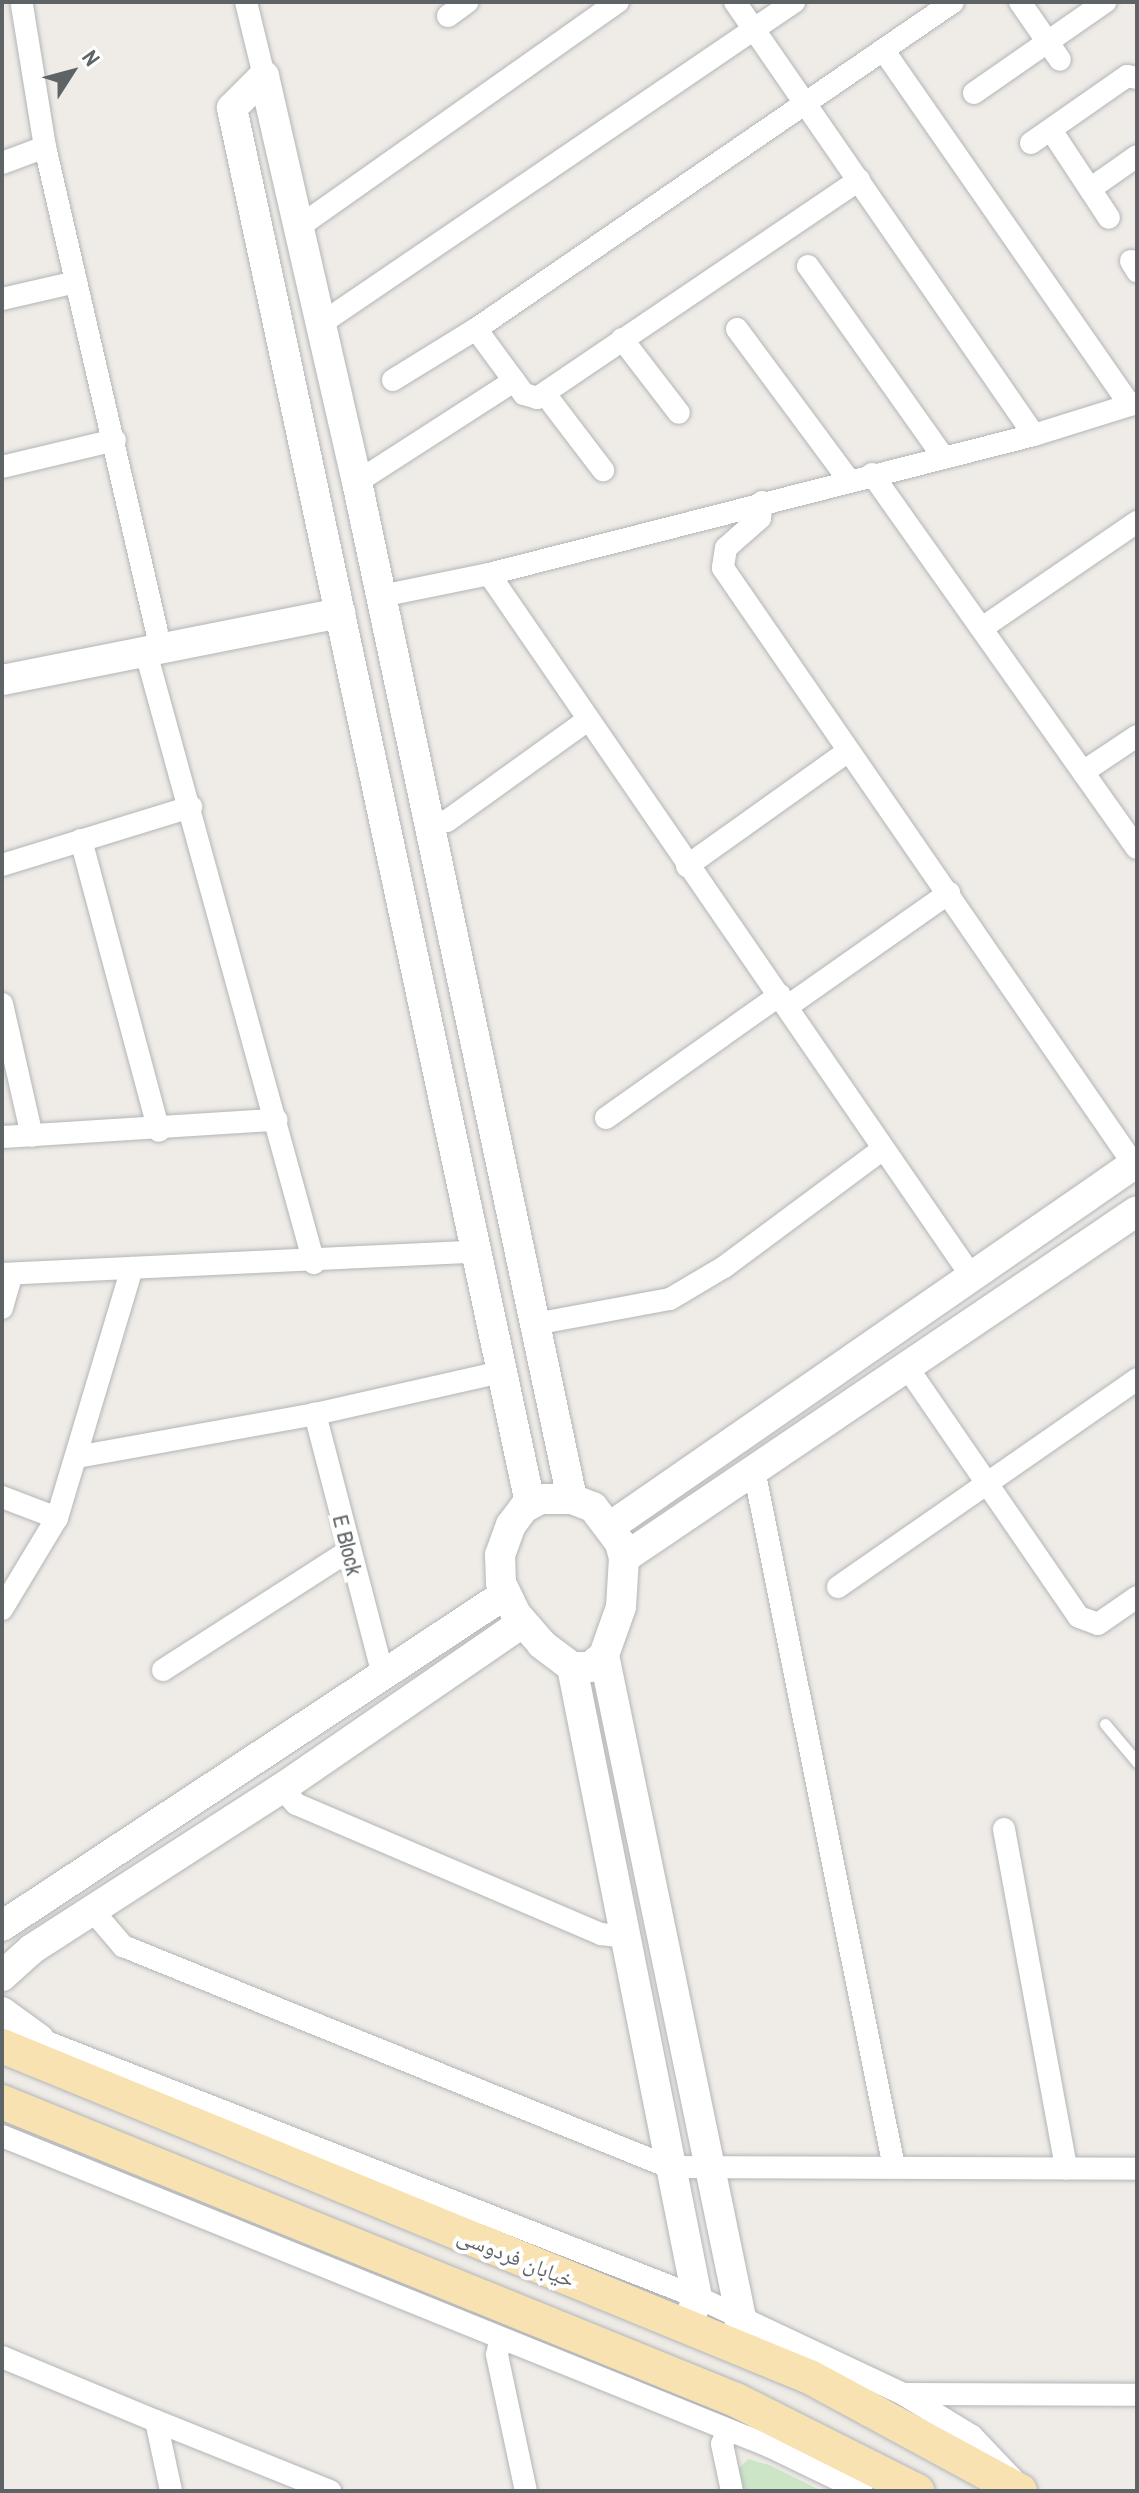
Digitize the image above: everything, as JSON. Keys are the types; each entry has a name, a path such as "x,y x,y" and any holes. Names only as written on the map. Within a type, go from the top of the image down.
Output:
{"main road":[{"name":"خیابان فردوسی","path":"24,2048 571,2281 693,2312 739,2332 1022,2491"},
{"path":"8,2117 504,2325 736,2400 917,2491"},
{"path":"504,2325 527,2306 589,2322 597,2309 571,2281"}],"street":[{"path":"246,2 322,323 572,1499"},
{"path":"448,16 467,2"},
{"path":"300,226 618,2"},
{"path":"735,2 1034,435"},
{"path":"322,323 794,2"},
{"path":"393,380 476,329 807,106 953,2"},
{"path":"1020,2 1054,51"},
{"path":"974,93 1054,51 1105,2"},
{"path":"18,6 45,147 115,440 151,640 191,807 314,1263"},
{"path":"381,596 489,574 848,479 1034,435 1133,404 884,51"},
{"path":"264,76 232,108 322,511 338,603 530,1503 504,1540 499,1575 504,1595 522,1623 572,1667 669,2167 693,2312"},
{"path":"1031,143 1127,76 1137,78"},
{"path":"1051,130 1109,218"},
{"path":"2,163 45,147"},
{"path":"1090,189 1137,156"},
{"path":"476,329 529,398 545,394 859,180"},
{"path":"808,266 943,457"},
{"path":"2,299 76,282"},
{"path":"737,329 848,479"},
{"path":"622,339 679,413"},
{"path":"322,511 359,493 514,381"},
{"path":"545,394 603,470"},
{"path":"2,467 115,440"},
{"path":"872,474 1137,848"},
{"path":"611,1526 1136,1165 949,893 847,752 723,568 726,548 760,518 762,502"},
{"path":"982,628 1137,522"},
{"path":"489,574 586,721 784,1001 972,1277"},
{"path":"2,664 151,640 338,603"},
{"path":"2,680 151,640"},
{"path":"358,690 400,682"},
{"path":"428,825 447,821 586,721"},
{"path":"1083,772 1137,736"},
{"path":"373,756 414,752"},
{"path":"687,866 847,752"},
{"path":"2,865 191,807"},
{"path":"81,840 159,1131"},
{"path":"606,1118 949,893"},
{"path":"2,1004 10,1081 32,1136"},
{"path":"2,1137 159,1131 276,1120"},
{"path":"535,1324 670,1299 724,1267 883,1149"},
{"path":"624,1558 1137,1211"},
{"path":"2,1308 7,1274 314,1263 476,1252"},
{"path":"2,1609 57,1518 132,1268"},
{"path":"907,1367 1088,1624 1098,1624 1137,1597"},
{"path":"77,1457 315,1414 501,1372"},
{"path":"838,1587 1137,1379"},
{"name":"E Block","path":"315,1414 347,1552 383,1675"},
{"path":"754,1470 894,2167"},
{"path":"2,1497 57,1518"},
{"path":"530,1503 572,1499 593,1507 611,1526 624,1558 621,1607 604,1655 590,1667 572,1667"},
{"path":"163,1670 347,1552"},
{"path":"2,1926 504,1595"},
{"path":"2,1976 14,1962 282,1788 522,1623"},
{"path":"604,1655 710,2165 739,2332 903,2394 972,2436 1022,2491"},
{"path":"282,1788 296,1804 601,1934 624,1937"},
{"path":"1004,1829 1066,2168"},
{"path":"92,1910 123,1946 669,2167 1137,2169"},
{"path":"2,2012 24,2048 693,2312"},
{"path":"526,2491 497,2355 504,2325 862,2491"},
{"path":"2,2357 156,2421 284,2481 330,2491"},
{"path":"903,2394 1137,2395"},
{"path":"156,2421 171,2491"},
{"path":"728,2431 722,2444 732,2491"}],"lane":[{"path":"1105,1724 1137,1762"}],"green space":[{"path":"748,2459 769,2465 822,2491 743,2491 738,2469"}]}
